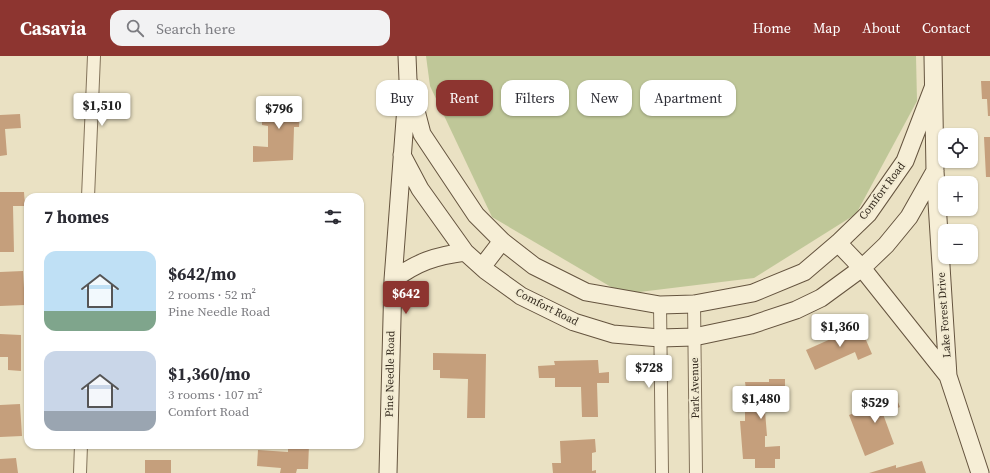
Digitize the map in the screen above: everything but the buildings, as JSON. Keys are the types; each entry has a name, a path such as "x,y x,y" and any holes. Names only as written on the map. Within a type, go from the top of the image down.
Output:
{"street":[{"path":"88,193 94,56"},
{"name":"Comfort Road","path":"407,56 408,80"},
{"name":"Lake Forest Drive","path":"933,56 935,171 948,376 980,473"},
{"name":"Comfort Road","path":"417,116 422,134 476,215 502,241 534,266 586,292 660,305 694,304 753,293 804,272 838,243 868,214 905,161 933,88"},
{"name":"Comfort Road","path":"405,116 402,155 420,190 465,252 482,267 521,296 574,322 613,334 660,338 694,337 751,325 796,310 821,298 862,268 886,245 909,217 935,171"},
{"name":"Pine Needle Road","path":"388,473 393,280 402,155"},
{"path":"482,267 502,241"},
{"path":"838,243 862,268 948,376"},
{"path":"393,280 408,269 425,260 465,252"},
{"name":"Park Avenue","path":"694,304 696,473"},
{"path":"660,305 662,473"},
{"path":"80,473 81,449"}],"green space":[{"path":"426,56 916,56 917,101 856,214 754,278 623,294 492,217 444,116 493,116 493,80 436,80 436,99 430,86"}]}
